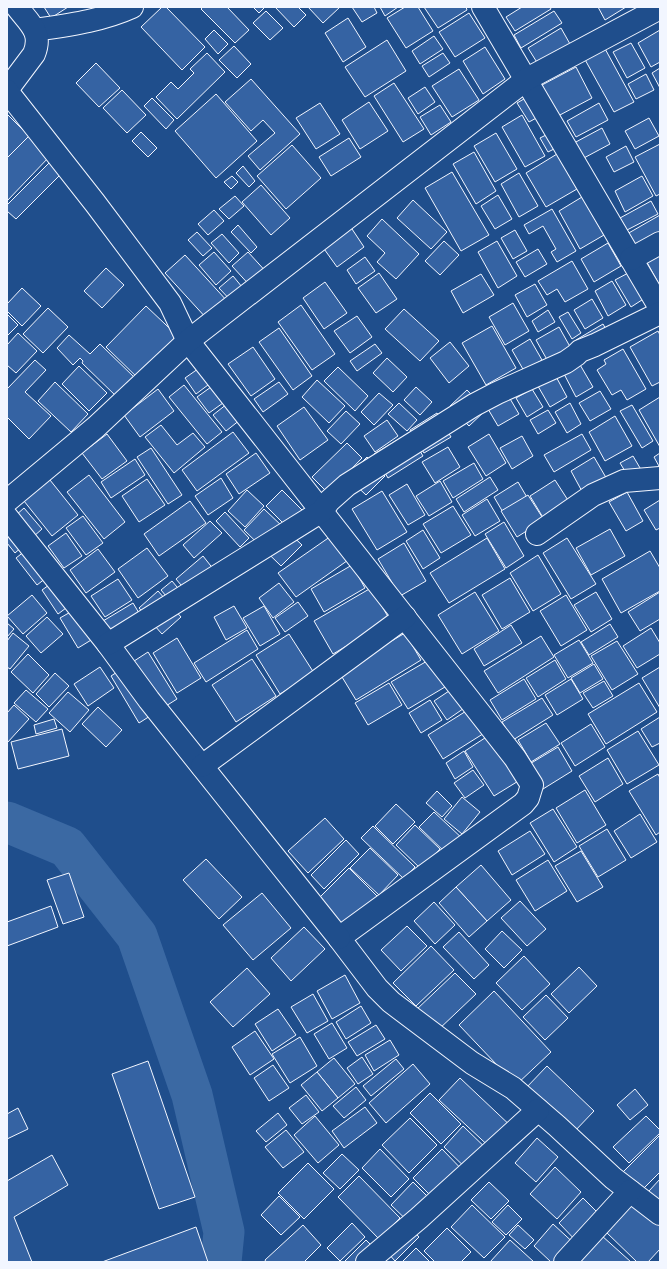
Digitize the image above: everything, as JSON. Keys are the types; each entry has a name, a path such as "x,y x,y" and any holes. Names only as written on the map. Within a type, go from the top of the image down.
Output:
{"street":[{"path":"16,7 35,30 38,39 34,54 7,91 95,202 170,303 188,341 515,758 532,785 531,792 523,804 339,938"},
{"path":"35,30 86,22 119,13 132,7"},
{"path":"483,7 527,79 660,308"},
{"path":"7,501 96,427 188,341 527,79 660,8"},
{"path":"631,258 660,243"},
{"path":"108,644 322,511 329,501 347,485 474,405 566,362 584,349 660,312"},
{"path":"537,534 593,495 624,481 660,478"},
{"path":"7,518 108,644 149,700 339,938 377,988 391,1002 472,1063 513,1088 613,1178 660,1214"},
{"path":"202,766 405,617"},
{"path":"368,1262 538,1110"},
{"path":"565,1262 630,1191"}],"building":[{"path":"44,7 68,7 51,18"},
{"path":"162,7 166,7 205,47 182,70 141,27"},
{"path":"203,7 227,7 249,30 235,43 201,9"},
{"path":"253,7 265,7 259,13"},
{"path":"275,7 298,7 306,15 294,27"},
{"path":"308,7 340,7 323,23"},
{"path":"352,7 374,7 377,13 362,22"},
{"path":"380,7 398,7 385,16"},
{"path":"405,7 418,7 433,31 406,48 387,18"},
{"path":"424,7 466,7 467,10 438,28"},
{"path":"522,7 550,7 551,9 515,31 506,17"},
{"path":"598,7 626,7 605,20"},
{"path":"266,11 283,28 270,40 253,23"},
{"path":"554,11 562,23 521,48 514,35"},
{"path":"469,13 485,38 455,57 439,32"},
{"path":"348,18 366,47 343,62 325,33"},
{"path":"561,28 570,44 538,64 528,48"},
{"path":"214,30 228,44 218,54 205,39"},
{"path":"660,30 660,62 651,67 638,43"},
{"path":"434,36 443,49 420,64 412,51"},
{"path":"387,40 406,71 365,97 345,67"},
{"path":"631,43 645,68 627,78 613,52"},
{"path":"603,45 634,102 614,112 583,56"},
{"path":"234,46 251,64 237,78 219,60"},
{"path":"485,47 505,79 483,94 463,61"},
{"path":"207,53 225,72 177,119 156,97 171,82 178,89 194,73 190,69"},
{"path":"443,53 450,63 429,77 422,66"},
{"path":"96,63 120,88 99,107 76,83"},
{"path":"576,67 592,98 558,116 542,85"},
{"path":"660,68 660,88 652,73"},
{"path":"459,69 479,100 452,117 432,86"},
{"path":"646,74 654,90 636,99 628,84"},
{"path":"251,79 300,134 260,170 248,156 275,133 263,120 251,131 225,102"},
{"path":"394,83 424,129 403,142 374,96"},
{"path":"425,87 435,102 418,114 408,98"},
{"path":"122,90 146,115 127,133 103,108"},
{"path":"216,94 257,141 216,178 175,131"},
{"path":"529,96 540,116 529,122 517,103"},
{"path":"152,98 174,120 166,129 144,106"},
{"path":"369,102 388,131 360,149 342,120"},
{"path":"320,103 340,134 316,149 296,118"},
{"path":"599,103 608,120 576,137 567,121"},
{"path":"440,105 451,122 431,135 420,117"},
{"path":"7,114 29,136 7,158"},
{"path":"522,115 545,156 525,167 502,127"},
{"path":"649,118 659,136 635,149 625,131"},
{"path":"602,128 610,144 582,159 574,143"},
{"path":"141,132 157,148 148,157 132,141"},
{"path":"496,133 517,169 495,182 474,146"},
{"path":"548,134 556,148 548,152 540,138"},
{"path":"29,136 50,156 7,201 7,158"},
{"path":"349,138 361,157 331,176 319,157"},
{"path":"660,144 660,194 656,196 635,157"},
{"path":"292,145 321,178 286,209 257,176"},
{"path":"626,146 634,162 614,172 606,157"},
{"path":"474,152 496,191 476,204 453,164"},
{"path":"557,154 577,189 546,207 526,173"},
{"path":"52,160 64,171 16,219 7,211 7,205"},
{"path":"243,166 255,181 249,187 236,173"},
{"path":"452,172 489,235 461,251 425,188"},
{"path":"519,173 538,206 519,217 501,184"},
{"path":"232,176 238,182 231,189 224,182"},
{"path":"642,176 653,196 625,212 615,191"},
{"path":"261,185 290,218 271,235 242,202"},
{"path":"498,195 512,219 495,229 481,206"},
{"path":"235,196 244,206 229,219 219,209"},
{"path":"582,197 604,235 580,249 559,211"},
{"path":"413,200 447,232 431,249 397,218"},
{"path":"651,201 658,214 627,230 620,218"},
{"path":"552,209 576,251 557,262 551,252 556,249 543,226 529,234 524,225"},
{"path":"214,210 224,221 208,235 198,224"},
{"path":"660,215 660,242 638,254 627,234"},
{"path":"382,219 419,254 396,279 377,262 385,253 367,236"},
{"path":"238,225 257,247 251,253 231,232"},
{"path":"350,226 364,247 337,267 322,246"},
{"path":"515,230 527,251 513,259 501,238"},
{"path":"197,232 212,248 203,256 188,240"},
{"path":"222,234 239,253 229,263 211,243"},
{"path":"444,241 459,255 440,275 425,261"},
{"path":"497,241 517,276 498,288 478,252"},
{"path":"608,243 621,266 594,282 581,259"},
{"path":"660,248 660,286 644,257"},
{"path":"538,249 547,264 525,277 516,262"},
{"path":"214,252 231,271 216,285 199,265"},
{"path":"248,252 269,275 253,289 232,266"},
{"path":"185,255 228,302 208,320 165,273"},
{"path":"365,257 375,271 356,284 347,270"},
{"path":"572,261 588,289 565,302 557,289 547,295 538,281"},
{"path":"106,268 124,285 102,308 84,291"},
{"path":"630,272 645,298 631,307 615,280"},
{"path":"379,273 397,299 376,313 358,288"},
{"path":"481,274 494,295 463,313 451,291"},
{"path":"233,276 247,293 234,304 219,288"},
{"path":"612,281 626,305 608,316 595,291"},
{"path":"325,282 347,313 324,329 303,298"},
{"path":"535,284 547,305 527,317 515,295"},
{"path":"22,288 41,306 22,326 7,311 7,304"},
{"path":"592,299 603,318 585,329 574,310"},
{"path":"513,303 529,331 505,345 489,317"},
{"path":"301,305 335,354 312,370 278,322"},
{"path":"146,306 184,342 144,384 106,347"},
{"path":"48,308 68,327 43,353 23,334"},
{"path":"404,309 439,341 420,361 385,329"},
{"path":"548,310 555,322 538,332 532,321"},
{"path":"568,312 581,333 572,339 559,317"},
{"path":"7,314 18,325 7,336"},
{"path":"357,316 372,337 350,353 334,331"},
{"path":"603,324 612,340 585,355 576,340"},
{"path":"492,326 516,368 486,385 462,343"},
{"path":"559,327 573,352 550,365 536,340"},
{"path":"279,328 312,376 293,390 259,342"},
{"path":"658,331 660,335 660,382 652,386 630,347"},
{"path":"18,333 37,351 16,373 7,365 7,345"},
{"path":"69,335 90,354 100,344 136,379 118,398 82,363 83,361 80,358 73,365 57,348"},
{"path":"530,339 542,360 524,371 512,350"},
{"path":"450,342 469,366 449,383 430,358"},
{"path":"375,344 382,353 357,371 350,361"},
{"path":"253,347 275,379 251,396 228,364"},
{"path":"623,349 646,389 627,400 621,390 612,395 597,370 606,364 604,360"},
{"path":"387,358 407,377 393,392 373,373"},
{"path":"35,360 46,370 25,392 51,416 29,439 7,417 7,389"},
{"path":"579,363 593,387 576,397 563,372"},
{"path":"205,364 216,379 196,394 185,378"},
{"path":"79,366 107,393 89,411 62,384"},
{"path":"338,367 368,396 355,411 324,381"},
{"path":"553,371 567,397 550,407 535,381"},
{"path":"317,380 345,406 329,423 302,397"},
{"path":"55,382 88,414 71,432 38,401"},
{"path":"218,382 230,398 209,413 197,397"},
{"path":"279,382 288,394 263,412 254,399"},
{"path":"184,385 222,432 207,444 169,397"},
{"path":"416,387 432,402 420,415 404,400"},
{"path":"158,389 174,411 140,437 124,415"},
{"path":"532,389 543,407 527,417 516,398"},
{"path":"467,390 486,410 469,426 450,406"},
{"path":"600,391 611,409 590,421 579,403"},
{"path":"379,393 393,405 374,425 361,412"},
{"path":"509,397 519,414 498,426 488,409"},
{"path":"660,397 660,447 639,410"},
{"path":"232,400 245,416 226,431 213,415"},
{"path":"399,403 417,420 407,431 388,414"},
{"path":"570,403 581,424 567,433 555,412"},
{"path":"632,405 653,441 642,448 620,411"},
{"path":"304,407 328,440 300,460 277,426"},
{"path":"548,410 556,423 538,434 530,420"},
{"path":"346,411 360,424 341,444 327,431"},
{"path":"437,413 451,437 424,453 410,430"},
{"path":"615,416 632,446 605,461 589,432"},
{"path":"387,420 398,436 375,452 364,436"},
{"path":"161,425 177,445 193,433 205,447 174,473 145,437"},
{"path":"233,432 249,453 197,491 182,470"},
{"path":"409,433 423,456 388,478 374,454"},
{"path":"107,434 127,461 102,479 82,453"},
{"path":"489,434 506,463 486,476 468,447"},
{"path":"582,434 591,450 554,472 544,455"},
{"path":"522,436 533,456 512,469 500,448"},
{"path":"347,443 362,458 328,493 312,477"},
{"path":"448,447 460,467 435,483 422,462"},
{"path":"151,448 182,495 168,504 137,457"},
{"path":"256,453 270,473 239,494 226,474"},
{"path":"660,453 660,468 654,457"},
{"path":"633,456 643,473 631,481 620,463"},
{"path":"367,457 385,476 366,495 347,477"},
{"path":"594,457 608,481 584,495 571,471"},
{"path":"135,459 145,475 111,498 101,482"},
{"path":"474,463 483,479 453,498 443,481"},
{"path":"46,475 78,515 52,536 20,496"},
{"path":"89,475 125,522 104,539 67,492"},
{"path":"490,477 498,490 464,512 456,499"},
{"path":"221,478 233,498 208,515 195,496"},
{"path":"147,479 165,505 139,522 122,496"},
{"path":"555,480 573,508 547,524 530,496"},
{"path":"440,481 452,502 429,516 416,496"},
{"path":"518,482 528,499 504,514 494,497"},
{"path":"407,484 425,515 408,525 389,495"},
{"path":"247,490 264,506 245,527 228,511"},
{"path":"282,490 311,519 295,535 266,506"},
{"path":"382,491 407,532 377,550 352,509"},
{"path":"627,492 643,521 626,531 609,502"},
{"path":"528,495 544,520 517,537 501,511"},
{"path":"487,499 500,521 475,536 462,515"},
{"path":"660,500 660,528 656,530 644,510"},
{"path":"190,501 206,523 159,556 144,534"},
{"path":"453,506 471,535 441,553 423,524"},
{"path":"24,508 42,529 15,553 7,543 7,523"},
{"path":"264,509 302,545 281,566 244,530"},
{"path":"225,512 249,538 240,547 216,521"},
{"path":"83,516 103,543 86,555 66,528"},
{"path":"210,521 222,533 194,558 183,545"},
{"path":"504,522 524,556 506,568 485,534"},
{"path":"610,529 625,556 591,575 576,548"},
{"path":"423,530 440,558 423,569 406,541"},
{"path":"66,533 82,556 64,568 48,546"},
{"path":"334,534 351,558 296,597 278,573"},
{"path":"487,538 505,569 449,603 430,573"},
{"path":"567,538 596,584 571,599 543,553"},
{"path":"39,540 60,567 37,585 16,558"},
{"path":"404,543 426,581 400,596 378,559"},
{"path":"147,548 168,576 138,598 118,569"},
{"path":"98,549 115,572 86,593 70,570"},
{"path":"650,551 660,568 660,591 621,613 602,579"},
{"path":"538,555 561,594 533,611 510,573"},
{"path":"203,556 218,575 191,597 176,579"},
{"path":"352,565 365,588 324,612 311,589"},
{"path":"66,573 82,596 58,614 42,590"},
{"path":"510,578 530,612 502,629 482,595"},
{"path":"118,579 132,600 105,617 91,596"},
{"path":"172,581 187,599 176,608 161,590"},
{"path":"279,583 294,602 273,618 259,598"},
{"path":"371,588 390,620 333,654 314,621"},
{"path":"158,591 181,617 162,634 139,608"},
{"path":"475,592 499,631 462,654 438,615"},
{"path":"596,592 612,619 591,632 574,605"},
{"path":"660,592 660,619 640,631 628,612"},
{"path":"32,595 47,613 23,634 7,616"},
{"path":"566,595 587,630 561,646 540,611"},
{"path":"88,602 106,631 78,648 60,618"},
{"path":"298,602 308,616 285,632 275,618"},
{"path":"133,603 148,628 118,646 103,621"},
{"path":"234,606 247,628 226,640 214,617"},
{"path":"264,606 280,634 260,646 243,618"},
{"path":"47,617 63,634 41,653 26,636"},
{"path":"7,623 14,629 7,637"},
{"path":"610,624 618,637 589,655 581,642"},
{"path":"511,625 522,643 484,666 474,649"},
{"path":"651,628 660,643 660,654 637,668 623,646"},
{"path":"247,630 258,649 206,682 194,663"},
{"path":"13,633 29,646 10,669 7,667 7,641"},
{"path":"405,633 421,660 356,700 339,672"},
{"path":"289,634 314,673 280,694 256,655"},
{"path":"541,636 554,657 498,693 484,671"},
{"path":"177,638 201,678 177,693 153,653"},
{"path":"579,640 593,663 568,678 554,655"},
{"path":"617,641 638,674 612,690 591,656"},
{"path":"148,652 177,699 139,723 111,676"},
{"path":"28,654 49,675 33,693 11,672"},
{"path":"434,657 450,684 408,709 391,682"},
{"path":"252,659 276,696 236,722 212,685"},
{"path":"555,660 566,679 538,697 526,678"},
{"path":"594,664 603,679 580,693 571,678"},
{"path":"100,667 114,688 88,706 74,684"},
{"path":"660,667 660,708 642,678"},
{"path":"55,673 69,686 49,707 36,694"},
{"path":"524,679 536,699 502,720 490,700"},
{"path":"571,679 583,699 557,715 545,695"},
{"path":"604,681 613,696 593,708 583,693"},
{"path":"389,683 402,705 368,725 355,703"},
{"path":"639,683 657,712 606,744 588,714"},
{"path":"458,685 470,704 447,720 434,701"},
{"path":"26,690 48,709 36,722 14,703"},
{"path":"68,692 89,710 70,732 49,713"},
{"path":"542,698 553,715 513,740 502,722"},
{"path":"430,700 442,720 421,733 409,713"},
{"path":"14,705 29,719 7,743 7,713"},
{"path":"98,707 122,730 106,747 82,724"},
{"path":"471,708 486,732 443,759 428,735"},
{"path":"660,717 660,743 652,747 641,729"},
{"path":"54,719 57,728 36,734 34,725"},
{"path":"546,723 560,744 531,762 518,740"},
{"path":"591,724 605,747 575,766 561,743"},
{"path":"62,729 69,756 18,769 11,742"},
{"path":"638,731 659,765 627,784 607,750"},
{"path":"491,734 520,780 494,796 465,751"},
{"path":"558,747 572,771 543,789 528,765"},
{"path":"464,751 473,767 455,779 446,763"},
{"path":"608,758 623,784 595,802 579,776"},
{"path":"473,770 484,785 465,798 454,783"},
{"path":"658,774 660,778 660,832 656,835 629,791"},
{"path":"585,790 606,825 577,843 556,808"},
{"path":"437,791 452,806 442,817 426,803"},
{"path":"462,797 480,812 462,834 444,819"},
{"path":"396,804 415,822 393,844 375,826"},
{"path":"553,809 577,847 554,862 530,823"},
{"path":"434,812 464,840 449,856 419,827"},
{"path":"640,814 657,842 631,858 614,831"},
{"path":"325,818 344,839 308,873 288,851"},
{"path":"415,825 440,849 421,869 396,845"},
{"path":"373,826 415,867 404,879 361,838"},
{"path":"607,829 626,860 598,877 579,846"},
{"path":"530,831 545,854 512,875 498,851"},
{"path":"346,840 359,854 324,889 311,875"},
{"path":"370,848 398,875 379,895 350,868"},
{"path":"581,851 603,887 577,902 555,866"},
{"path":"206,859 242,897 219,919 183,880"},
{"path":"548,860 567,891 535,911 516,880"},
{"path":"481,865 511,900 487,921 456,887"},
{"path":"349,868 379,898 344,933 314,903"},
{"path":"69,873 84,917 63,924 47,880"},
{"path":"456,887 487,921 469,937 439,903"},
{"path":"262,893 291,928 253,960 223,925"},
{"path":"520,901 546,929 527,946 501,918"},
{"path":"434,902 455,925 435,944 414,921"},
{"path":"51,906 58,927 7,946 7,922"},
{"path":"407,926 427,946 401,971 381,950"},
{"path":"304,927 325,949 291,981 271,958"},
{"path":"502,931 522,950 504,968 485,949"},
{"path":"459,932 489,965 474,979 443,947"},
{"path":"431,946 454,970 416,1006 393,983"},
{"path":"524,956 550,984 522,1010 496,983"},
{"path":"579,967 597,986 569,1013 551,994"},
{"path":"247,968 270,994 233,1027 210,1002"},
{"path":"455,973 476,994 437,1031 416,1010"},
{"path":"345,975 360,1003 332,1019 317,991"},
{"path":"494,991 551,1052 516,1085 459,1025"},
{"path":"313,994 328,1021 307,1033 291,1007"},
{"path":"546,995 568,1018 545,1040 523,1017"},
{"path":"361,1006 371,1023 346,1039 336,1022"},
{"path":"278,1009 296,1035 272,1051 255,1024"},
{"path":"332,1023 347,1048 329,1059 314,1034"},
{"path":"376,1025 385,1039 357,1056 348,1042"},
{"path":"255,1031 274,1059 250,1075 232,1047"},
{"path":"300,1037 317,1066 290,1083 272,1054"},
{"path":"390,1040 399,1055 374,1071 365,1055"},
{"path":"362,1057 373,1074 358,1084 347,1068"},
{"path":"334,1058 355,1084 338,1098 317,1072"},
{"path":"396,1059 404,1069 371,1096 363,1086"},
{"path":"148,1061 195,1197 159,1209 112,1074"},
{"path":"413,1064 430,1084 386,1123 369,1103"},
{"path":"273,1065 289,1088 269,1101 254,1078"},
{"path":"547,1066 594,1111 573,1133 525,1089"},
{"path":"317,1072 338,1098 322,1111 301,1085"},
{"path":"460,1078 515,1130 495,1152 439,1100"},
{"path":"356,1087 366,1100 344,1118 333,1106"},
{"path":"635,1089 648,1105 630,1120 617,1105"},
{"path":"430,1093 461,1124 441,1144 410,1113"},
{"path":"306,1095 319,1112 302,1124 289,1108"},
{"path":"365,1107 377,1123 344,1148 332,1131"},
{"path":"18,1108 28,1129 7,1139 7,1114"},
{"path":"278,1113 287,1125 266,1142 256,1131"},
{"path":"315,1116 339,1145 318,1163 294,1135"},
{"path":"646,1116 660,1130 660,1133 629,1163 613,1147"},
{"path":"410,1118 437,1145 409,1173 382,1145"},
{"path":"463,1126 495,1157 475,1177 444,1147"},
{"path":"286,1130 304,1152 283,1168 265,1147"},
{"path":"660,1135 660,1172 638,1194 620,1175"},
{"path":"537,1138 558,1157 536,1182 515,1163"},
{"path":"380,1149 409,1179 391,1197 362,1168"},
{"path":"442,1149 471,1179 443,1208 413,1178"},
{"path":"342,1154 359,1170 340,1189 323,1173"},
{"path":"52,1155 68,1185 14,1217 32,1262 7,1262 7,1181"},
{"path":"308,1163 334,1189 304,1219 278,1193"},
{"path":"555,1167 581,1192 557,1219 530,1194"},
{"path":"359,1176 400,1218 379,1239 338,1197"},
{"path":"660,1179 660,1202 649,1191"},
{"path":"413,1182 439,1208 417,1230 391,1205"},
{"path":"489,1182 509,1201 491,1219 471,1200"},
{"path":"279,1196 300,1217 281,1235 261,1215"},
{"path":"583,1198 604,1219 579,1244 559,1223"},
{"path":"634,1200 660,1226 660,1249 648,1262 637,1262 605,1231"},
{"path":"472,1205 505,1237 484,1258 451,1227"},
{"path":"508,1205 522,1219 506,1235 492,1222"},
{"path":"403,1220 419,1237 395,1261 379,1243"},
{"path":"352,1223 365,1237 340,1261 327,1248"},
{"path":"553,1224 578,1247 564,1262 551,1262 534,1246"},
{"path":"303,1225 321,1245 304,1262 266,1262 265,1260"},
{"path":"518,1225 534,1240 525,1249 509,1235"},
{"path":"196,1227 208,1262 102,1262"},
{"path":"447,1228 471,1252 461,1262 435,1262 424,1251"},
{"path":"601,1235 631,1262 577,1262"},
{"path":"366,1240 388,1262 344,1262"},
{"path":"510,1240 534,1262 490,1262"},
{"path":"416,1248 430,1262 402,1262"}],"waterway":[{"path":"7,822 67,847 137,936 192,1095 224,1232 221,1262"}]}
